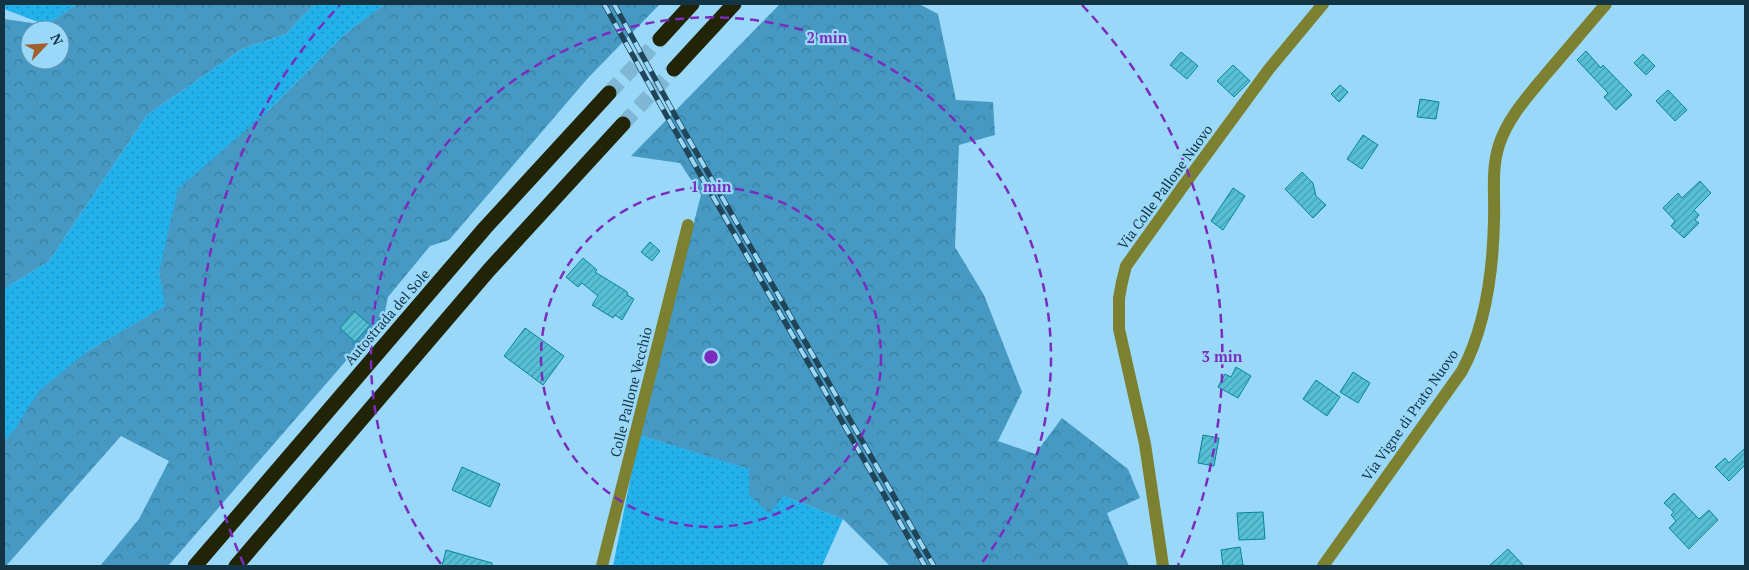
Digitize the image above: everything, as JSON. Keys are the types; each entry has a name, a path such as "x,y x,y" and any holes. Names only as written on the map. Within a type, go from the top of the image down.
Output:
{"highway":[{"path":"660,39 692,4"},
{"path":"674,69 734,4"},
{"name":"Autostrada del Sole","path":"195,566 485,228 609,93"},
{"path":"236,566 489,270 623,124"}],"street":[{"name":"Via Colle Pallone Nuovo","path":"1163,566 1145,444 1119,329 1119,298 1126,266 1269,69 1323,4"},
{"name":"Via Vigne di Prato Nuovo","path":"1323,566 1468,360 1477,337 1489,282 1494,240 1494,166 1500,144 1520,106 1606,4"},
{"name":"Colle Pallone Vecchio","path":"602,566 688,225"}],"shaded area":[{"path":"4,4 77,4 53,20 33,20 4,9"},
{"path":"314,4 385,4 345,34 269,110 159,272 166,306 88,351 4,441 4,289 49,261 147,115 242,49 286,34"},
{"path":"639,435 750,469 784,496 843,519 822,566 613,566"}],"green space":[{"path":"77,4 314,4 286,34 242,49 147,115 49,261 4,289 4,19 20,21 20,70 70,70 70,20 53,20"},
{"path":"385,4 660,4 588,78 449,240 430,246 388,297 384,317 168,566 100,566 139,519 169,461 121,436 4,566 4,441 14,430 39,391 88,351 165,306 159,272 178,189 269,110 345,34"},
{"path":"780,4 919,4 938,14 956,100 993,102 995,135 959,145 955,247 984,295 1022,392 998,441 1035,454 1062,418 1128,469 1140,498 1107,513 1129,566 890,566 843,519 784,496 769,513 749,495 749,469 639,435 701,195 680,163 631,156"}],"building":[{"path":"1586,51 1601,68 1603,65 1632,95 1616,110 1604,97 1608,93 1577,60"},
{"path":"1181,52 1198,66 1187,79 1170,65"},
{"path":"1643,54 1655,66 1646,75 1634,63"},
{"path":"1233,65 1250,81 1234,97 1217,81"},
{"path":"1340,85 1348,92 1339,102 1331,94"},
{"path":"1668,90 1687,110 1675,121 1656,101"},
{"path":"1420,99 1439,102 1436,119 1417,117"},
{"path":"1363,135 1378,145 1362,169 1347,159"},
{"path":"1302,172 1313,183 1316,196 1326,205 1313,218 1285,189"},
{"path":"1700,181 1711,193 1694,210 1699,215 1695,220 1699,223 1684,238 1671,226 1675,221 1663,208 1678,193 1682,198"},
{"path":"1233,188 1245,196 1223,230 1211,221"},
{"path":"650,242 660,251 652,261 641,252"},
{"path":"583,258 597,270 595,272 626,291 627,295 634,299 622,320 615,315 613,318 592,305 598,296 582,283 578,287 566,277"},
{"path":"354,311 370,325 355,342 340,328"},
{"path":"525,328 564,356 543,385 504,356"},
{"path":"1236,367 1251,376 1238,398 1218,387 1225,374 1231,377"},
{"path":"1353,372 1370,383 1358,403 1340,392"},
{"path":"1316,380 1340,397 1327,416 1303,399"},
{"path":"1203,435 1219,438 1214,466 1198,463"},
{"path":"1745,448 1745,465 1729,481 1715,467 1725,458 1729,463"},
{"path":"462,467 500,484 490,507 452,490"},
{"path":"1674,493 1699,519 1709,510 1718,520 1689,549 1669,528 1676,521 1671,515 1674,512 1664,503"},
{"path":"1263,512 1265,539 1239,540 1237,513"},
{"path":"1240,547 1243,565 1223,566 1221,550"},
{"path":"1508,549 1524,566 1489,566"},
{"path":"446,550 492,563 492,566 442,566"}],"tunnel":[{"path":"609,93 660,39"},
{"path":"623,124 674,69"}],"railway":[{"path":"604,4 925,566"},
{"path":"614,4 676,117 934,566"}]}
